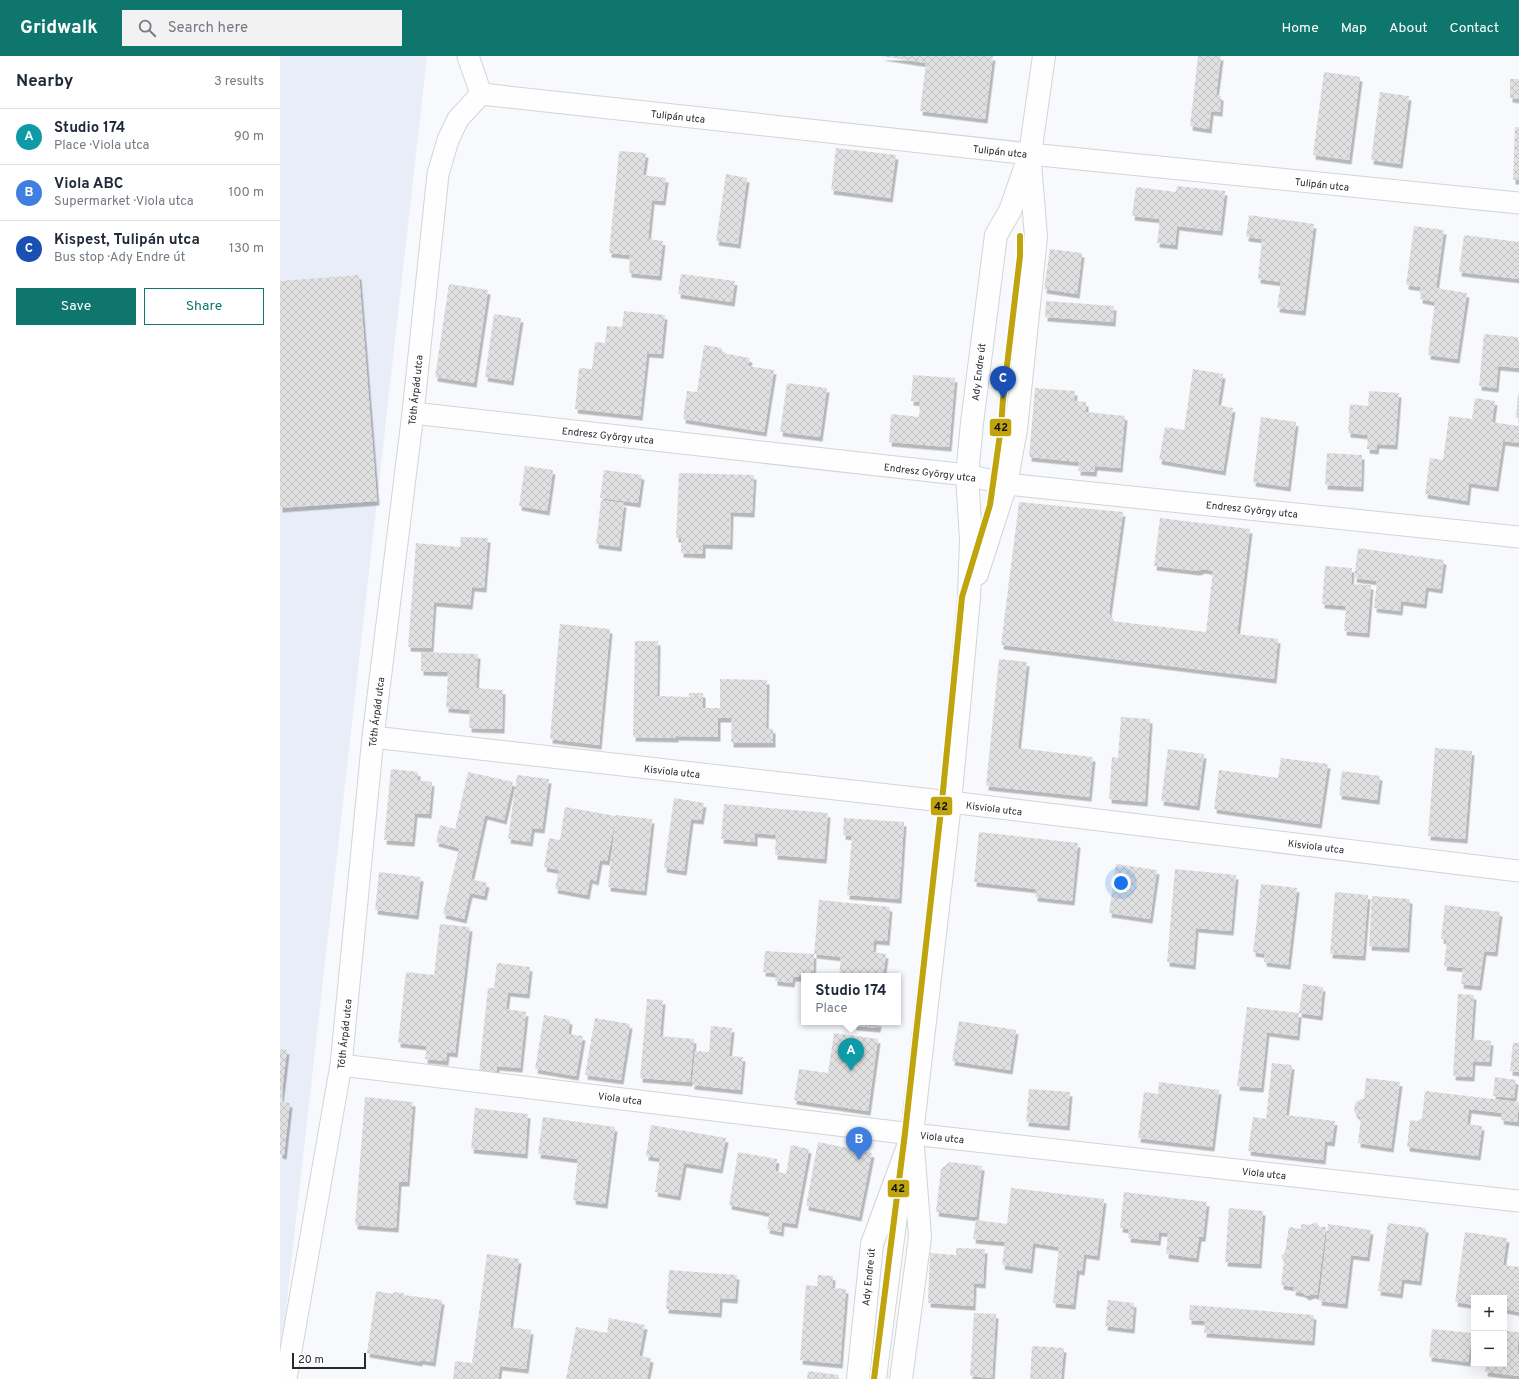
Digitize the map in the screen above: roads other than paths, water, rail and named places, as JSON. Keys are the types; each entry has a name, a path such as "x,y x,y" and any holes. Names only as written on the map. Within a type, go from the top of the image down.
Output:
{"street":[{"path":"468,56 481,94"},
{"name":"Ady Endre út","path":"901,1379 920,1237 912,1134 950,803 969,598 971,540 967,475 972,423 996,235 1010,211 1030,154 1044,56"},
{"name":"Tulipán utca","path":"481,94 1030,154 1519,203"},
{"name":"Tóth Árpád utca","path":"286,1379 341,1065 373,737 413,413 438,174 448,140 458,119 481,94"},
{"name":"Ady Endre út","path":"969,598 1006,484 1016,429 1036,237 1030,154"},
{"name":"Endresz György utca","path":"413,413 967,475 1006,484 1519,538"},
{"name":"Kisviola utca","path":"373,737 1519,870"},
{"name":"Viola utca","path":"341,1065 912,1134 1519,1201"},
{"name":"Ady Endre út","path":"858,1379 872,1244 912,1134"}],"lane":[{"path":"881,1379 912,1134"}],"place":[{"name":"Kispest, Tulipán utca","path":"1003,399"},
{"name":"Studio 174","path":"851,1071"},
{"name":"Viola ABC","path":"859,1160"}]}
